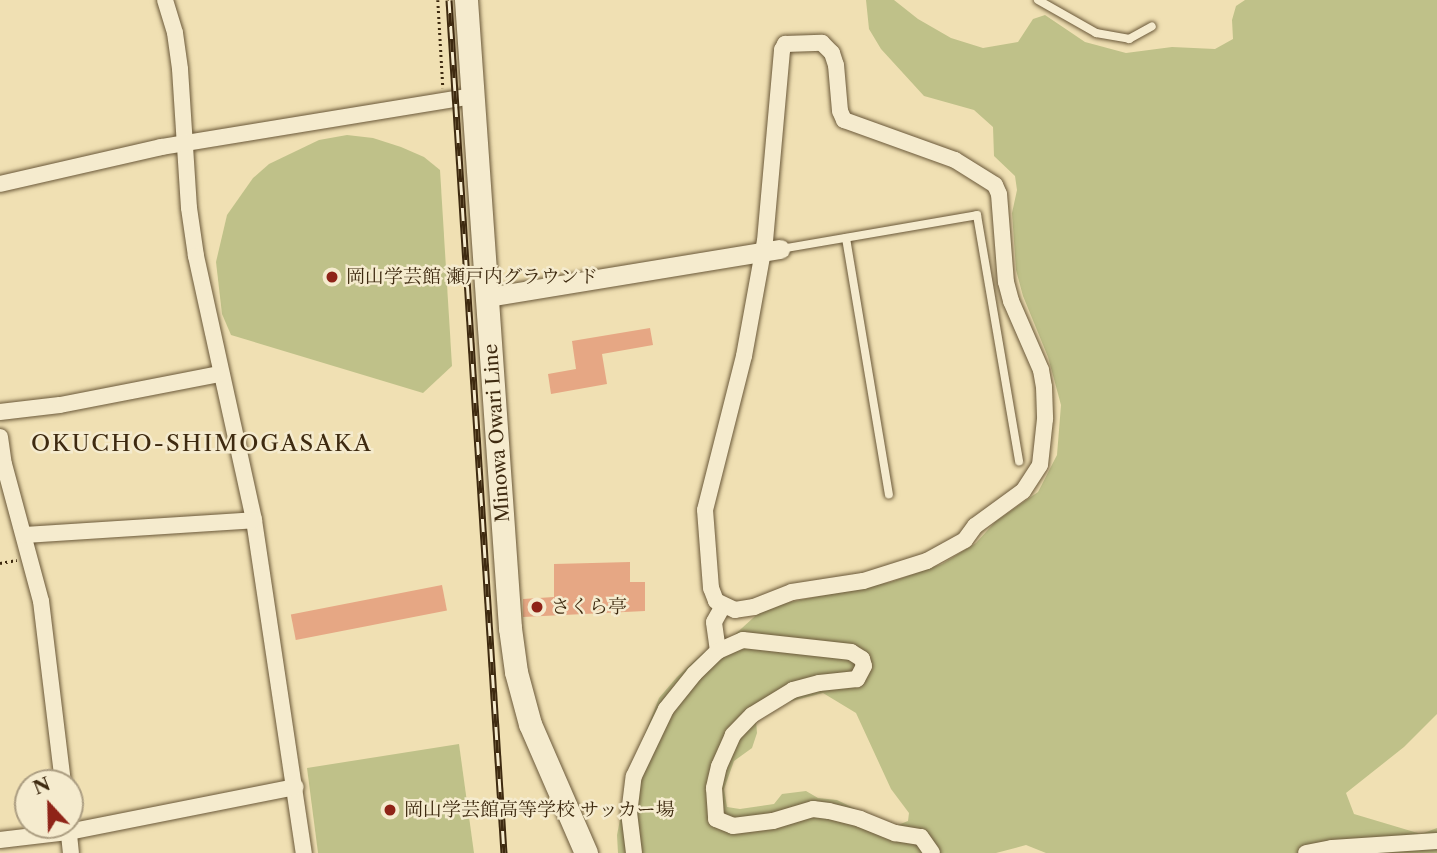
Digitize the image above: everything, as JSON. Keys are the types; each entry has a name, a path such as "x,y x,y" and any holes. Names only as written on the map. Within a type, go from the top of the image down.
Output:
{"main road":[{"name":"Minowa Owari Line","path":"466,0 516,673 538,745 586,853"}],"street":[{"path":"165,0 175,33 196,256 254,520 304,853"},
{"path":"822,43 832,53 836,65 840,111 844,120 955,160 995,184 999,194 1006,282 1011,301 1041,370 1044,387 1045,419 1040,465 1023,491 975,526 965,540 927,561 863,581 792,592 754,607 735,610 723,606 716,601 711,588 705,510 771,250 782,50 785,44 822,43"},
{"path":"0,184 161,146 472,96"},
{"path":"487,297 771,250"},
{"path":"0,412 60,405 220,374"},
{"path":"0,437 4,464 41,601 61,769"},
{"path":"25,534 254,520"},
{"path":"718,651 714,622 723,606"},
{"path":"634,853 629,814 634,776 666,709 694,674 718,651 743,640 851,652 862,659 864,666 857,678 819,682 793,690 752,715 733,736 719,766 713,788 716,818 723,824 744,825 773,821 813,809 829,811 860,819 895,834 921,837 932,853"},
{"path":"84,825 296,788"},
{"path":"1306,853 1332,848 1437,841"}],"lane":[{"path":"1038,0 1096,33 1129,39 1152,26"},
{"path":"771,250 977,215 1019,461"},
{"path":"846,238 889,494"}],"path":[{"path":"438,0 444,101"}],"green space":[{"path":"866,0 894,0 918,19 951,38 983,48 1018,42 1033,19 1045,15 1085,42 1126,53 1172,47 1215,49 1233,39 1232,20 1236,6 1245,0 1437,0 1437,714 1404,747 1346,793 1354,814 1421,834 1437,828 1437,853 1046,853 1026,845 996,853 618,853 617,835 629,774 659,698 703,653 731,638 765,607 891,582 942,564 976,543 995,522 1038,492 1057,455 1061,405 1048,357 1023,296 1016,270 1012,213 1017,190 1015,176 994,156 993,127 974,110 924,96 881,49 869,29","holes":["823,693 856,713 891,789 909,813 908,821 893,827 837,800 818,798 806,791 782,794 774,804 740,809 727,807 724,789 734,761 752,748 757,733 756,721 780,704"]},
{"name":"岡山学芸館 瀬戸内グラウンド","path":"347,135 373,138 401,147 424,157 440,170 452,366 423,393 231,335 222,314 216,262 227,215 253,178 269,164 319,140"},
{"name":"岡山学芸館高等学校 サッカー場","path":"459,744 474,853 318,853 307,768"}],"building":[{"path":"650,328 653,345 602,354 607,384 551,394 548,374 576,369 572,341"},
{"path":"630,562 630,582 645,582 645,611 523,617 523,599 554,597 554,564"},
{"path":"442,585 447,611 296,640 291,614"}],"railway":[{"path":"449,0 504,853"}],"place":[{"name":"岡山学芸館 瀬戸内グラウンド","path":"332,277"},
{"name":"さくら亭","path":"537,607"},
{"name":"岡山学芸館高等学校 サッカー場","path":"390,810"}],"district":[{"name":"OKUCHO-SHIMOGASAKA","path":"202,443"}]}
